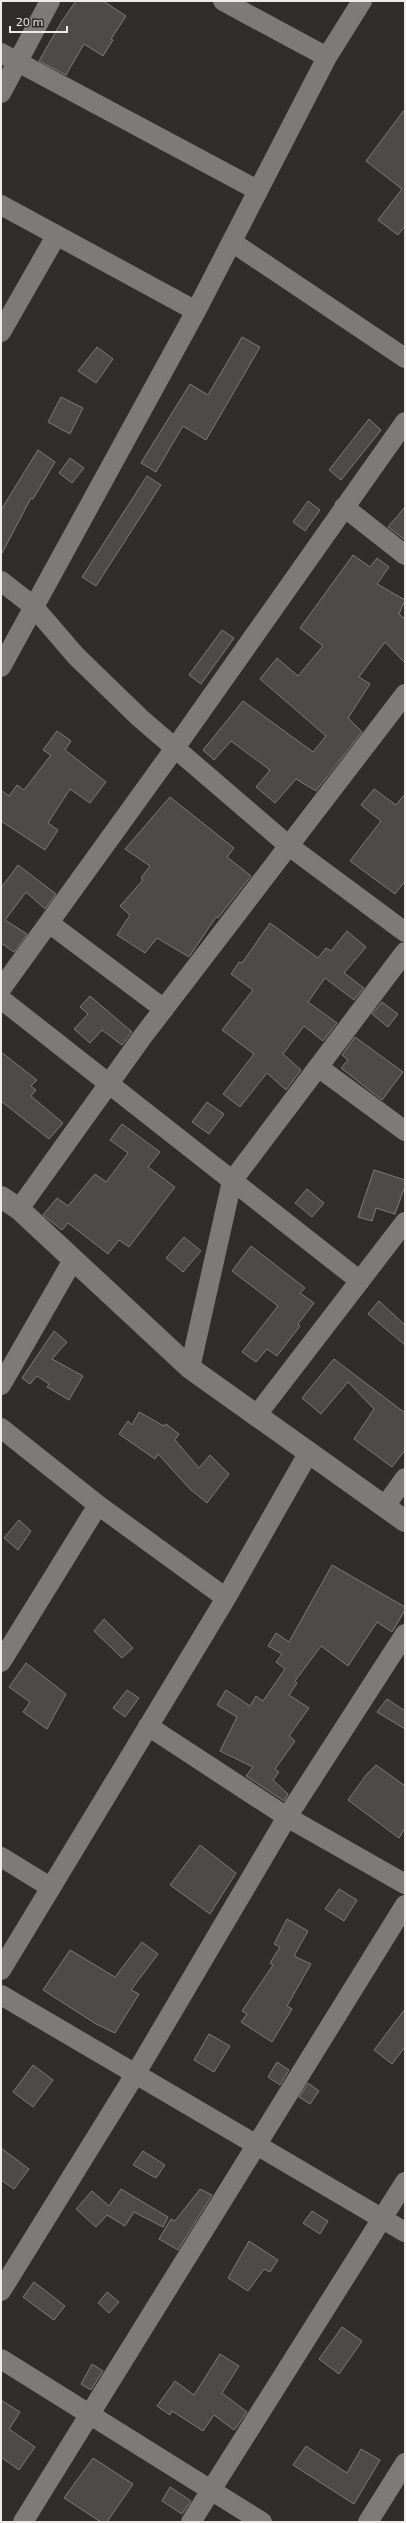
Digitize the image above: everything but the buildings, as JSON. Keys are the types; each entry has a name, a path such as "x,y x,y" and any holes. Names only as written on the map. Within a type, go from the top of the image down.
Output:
{"street":[{"path":"1,93 9,58 50,1"},
{"path":"223,1 327,57"},
{"path":"1,667 33,606 196,311 257,190 327,57 362,1"},
{"path":"9,58 257,190"},
{"path":"1,205 196,311"},
{"path":"1,332 56,236"},
{"path":"232,242 405,358"},
{"path":"1,989 175,748 405,422"},
{"path":"344,507 405,555"},
{"path":"1,581 33,606 76,656 175,748 289,846 405,932"},
{"path":"19,1209 108,1084 164,1009 405,694"},
{"path":"49,923 164,1009"},
{"path":"190,1368 232,1181 405,952"},
{"path":"1,999 360,1281"},
{"path":"318,1067 405,1131"},
{"path":"1,1197 19,1209 190,1368 405,1521"},
{"path":"256,1416 405,1222"},
{"path":"1,1385 73,1260"},
{"path":"1,1428 98,1506 226,1598"},
{"path":"1,1970 226,1598 309,1452"},
{"path":"385,1506 405,1478"},
{"path":"1,1662 98,1506"},
{"path":"1,2291 136,2073 287,1817 405,1634"},
{"path":"148,1726 287,1817 405,1884"},
{"path":"1,1857 50,1887"},
{"path":"23,2522 405,1905"},
{"path":"1,1995 405,2232"},
{"path":"191,2522 384,2219 405,2182"},
{"path":"1,2359 90,2413 262,2522"},
{"path":"368,2522 405,2463"}]}
